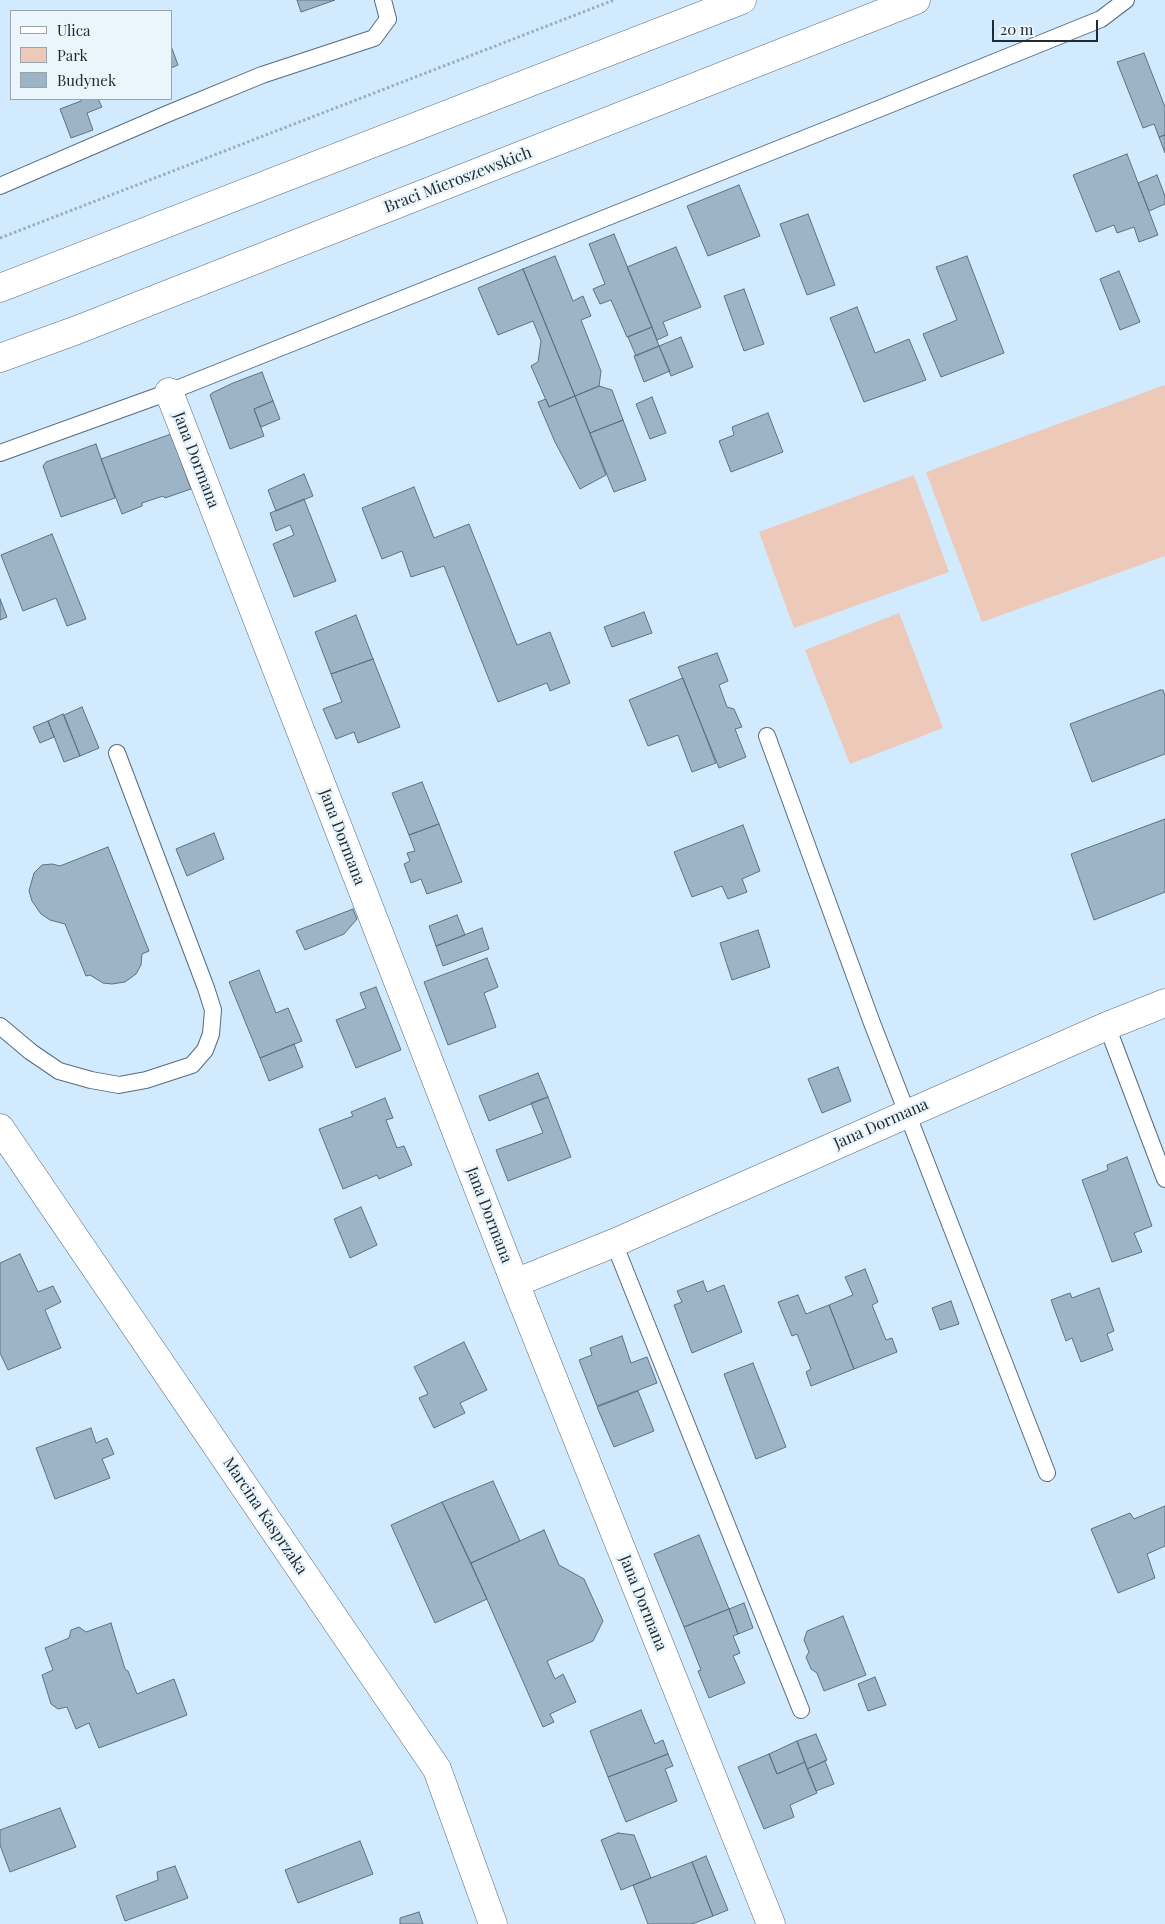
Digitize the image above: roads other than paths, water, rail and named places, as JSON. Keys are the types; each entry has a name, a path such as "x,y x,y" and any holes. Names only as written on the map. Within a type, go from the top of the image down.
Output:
{"street":[{"path":"0,288 742,0"},
{"name":"Braci Mieroszewskich","path":"0,358 77,330 916,0"},
{"name":"Jana Dormana","path":"169,392 515,1283 771,1924"},
{"name":"Jana Dormana","path":"515,1283 614,1243 908,1112 1106,1026 1165,1003"},
{"name":"Marcina Kasprzaka","path":"0,1128 437,1769 493,1924"}],"lane":[{"path":"0,186 262,75 374,38 388,19 383,0"},
{"path":"0,452 169,392 1101,19 1126,0"},
{"path":"767,736 872,1023 1047,1473"},
{"path":"0,1026 31,1052 59,1071 119,1085 146,1080 192,1065 205,1050 211,1034 213,1010 117,753"},
{"path":"1106,1026 1165,1178"},
{"path":"614,1243 801,1710"}]}
